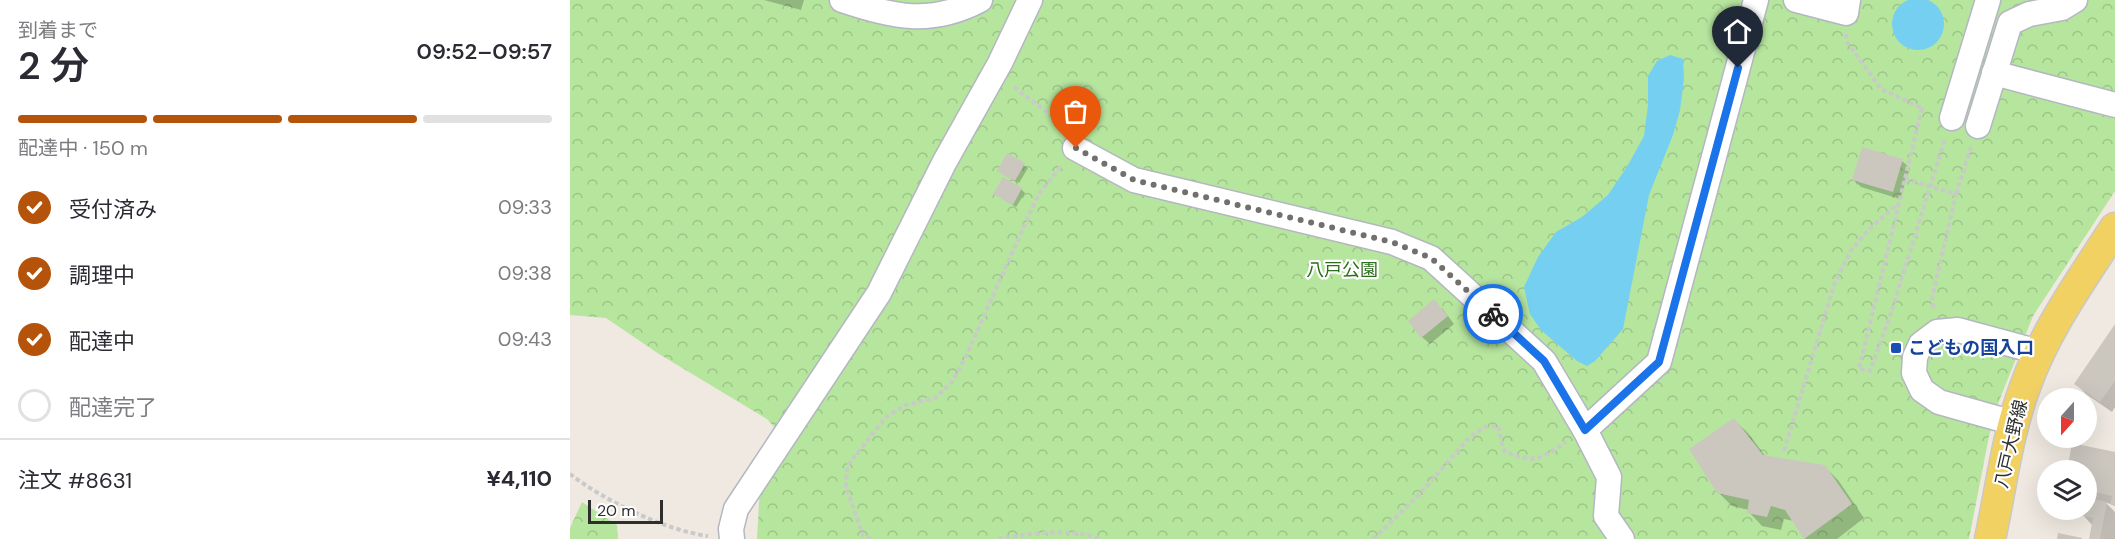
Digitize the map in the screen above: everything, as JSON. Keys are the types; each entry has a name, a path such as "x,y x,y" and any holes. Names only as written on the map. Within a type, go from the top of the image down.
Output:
{"main road":[{"name":"八戸大野線","path":"1990,539 2014,423 2024,388 2039,352 2115,228"}],"street":[{"path":"842,0 880,13 923,18 965,8 980,0"},
{"path":"725,538 731,529 736,509 879,293 944,163 1000,63 1030,0"},
{"path":"1585,430 1659,362 1756,0"},
{"path":"1796,0 1847,6"},
{"path":"1952,118 1988,0"},
{"path":"1978,126 2010,23 2029,14 2062,8 2075,0"},
{"path":"1994,72 2115,105"},
{"path":"1076,148 1134,180 1392,242 1431,258 1544,361 1610,477 1606,516 1622,539"},
{"path":"2014,423 1939,402 1922,390 1914,373 1915,357 1921,344 1937,332 1958,330 2039,352"}],"path":[{"path":"1847,6 1847,42 1881,88 1922,108 1952,118 1890,316 1870,371 1859,369 1922,108"},
{"path":"871,539 863,535 846,487 847,466 886,417 905,405 935,398 952,382 966,356 1038,195 1076,148 1073,132 1013,86 1000,63"},
{"path":"1937,332 1932,298 1956,194 1978,126"},
{"path":"1905,179 1956,194"},
{"path":"1784,451 1835,282 1850,252 1870,228 1898,204"},
{"path":"1373,539 1416,498 1469,438 1485,427 1498,426 1504,451 1520,458 1541,458 1585,430"},
{"path":"570,474 628,510 690,532 725,538"},
{"path":"998,539 1031,533 1086,533 1099,539"}],"green space":[{"name":"八戸公園","path":"570,0 2115,0 2115,191 2033,316 1999,401 1989,436 1969,539 757,539 760,485 781,435 767,419 659,354 606,318 570,315"},
{"path":"582,502 617,525 618,539 570,539 570,528"}],"water":[{"path":"1913,-1 1928,0 1936,6 1943,19 1942,34 1936,42 1928,48 1918,50 1908,48 1900,42 1894,34 1892,24 1894,14 1900,6"},
{"path":"1670,55 1683,59 1684,79 1680,110 1673,135 1649,195 1623,329 1595,361 1587,366 1577,361 1541,330 1530,314 1524,287 1538,257 1556,232 1582,217 1608,195 1628,165 1644,136 1648,105 1648,76 1657,61"}],"building":[{"path":"1862,147 1903,159 1893,192 1852,180"},
{"path":"1007,153 1025,163 1015,181 997,171"},
{"path":"1003,177 1022,188 1013,205 993,194"},
{"path":"1434,299 1448,316 1421,338 1408,321"},
{"path":"2115,324 2115,381 2100,402 2097,400 2097,388 2080,388 2074,384"},
{"path":"1734,418 1763,455 1825,465 1852,504 1804,539 1785,510 1771,506 1767,517 1747,513 1749,500 1717,493 1689,449"},
{"path":"2071,448 2096,448 2115,452 2115,505 2110,504 2112,496 2097,493 2097,460 2069,460"},
{"path":"2097,500 2107,502 2100,539 2089,539 2093,520 2097,520"},
{"path":"2058,533 2082,538 2082,539 2057,539"}],"way so far":[{"path":"1076,148 1134,180 1392,242 1431,258 1493,314"}],"place":[{"name":"こどもの国入口","path":"1896,348"}],"route":[{"path":"1493,314 1544,361 1585,430 1659,362 1738,68"}]}
